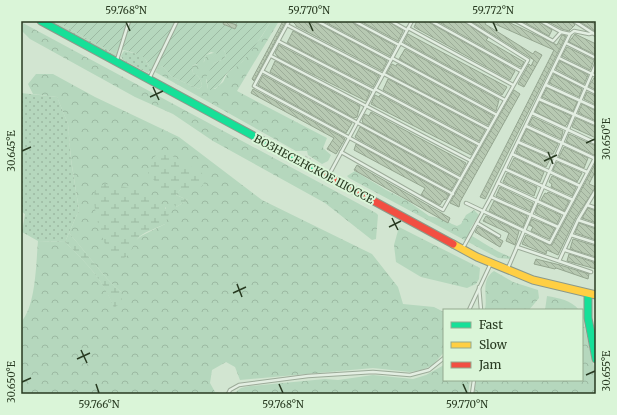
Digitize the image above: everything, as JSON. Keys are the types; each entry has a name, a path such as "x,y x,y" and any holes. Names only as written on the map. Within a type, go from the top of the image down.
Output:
{"main road":[{"name":"ВОЗНЕСЕНСКОЕ ШОССЕ","path":"41,21 491,263 540,282 592,294"},
{"path":"592,294 587,304 588,318 596,359"}],"lane":[{"path":"116,62 129,21"},
{"path":"148,79 177,21"},
{"path":"289,21 254,86 453,194"},
{"path":"317,21 497,115"},
{"path":"354,21 505,100"},
{"path":"391,21 513,85"},
{"path":"328,176 412,21"},
{"path":"432,21 521,71"},
{"path":"341,152 443,210 528,60 466,21"},
{"path":"516,21 553,41 561,32"},
{"path":"541,21 561,32 570,34"},
{"path":"574,21 595,34"},
{"path":"287,25 489,129"},
{"path":"463,249 505,169 570,34 574,31 595,34"},
{"path":"278,41 480,145"},
{"path":"566,43 596,58"},
{"path":"270,56 471,161"},
{"path":"559,58 596,76"},
{"path":"507,270 596,64"},
{"path":"262,71 461,179"},
{"path":"553,71 596,92"},
{"path":"546,85 596,108"},
{"path":"539,99 596,124"},
{"path":"532,113 596,143"},
{"path":"466,203 550,243 595,157 526,126"},
{"path":"518,142 587,172"},
{"path":"512,154 580,186"},
{"path":"505,169 572,200"},
{"path":"498,183 536,202 565,214"},
{"path":"559,261 578,220 596,190"},
{"path":"491,197 530,216 558,227"},
{"path":"587,205 596,208"},
{"path":"578,220 596,226"},
{"path":"477,223 500,236"},
{"path":"571,235 596,243"},
{"path":"517,247 592,272"},
{"path":"564,250 596,260"},
{"path":"469,309 491,263"},
{"path":"479,287 481,309"},
{"path":"228,394 234,386 308,376 373,372 410,375 428,370 443,359"},
{"path":"472,394 474,381"}],"green space":[{"path":"48,21 55,21 115,54 119,48 121,49 116,58"},
{"path":"55,21 271,21 257,44 239,65 227,73 217,87 210,90 208,89 206,77 214,63 224,59 226,55 224,50 218,54 211,52 206,55 203,64 196,64 192,66 193,73 201,81 202,86 199,89 172,77 162,66 156,70 149,66 147,61 140,55 119,48 115,54"},
{"path":"271,21 279,21 237,91 327,138 323,148 331,155 328,161 322,164 308,155 307,151 296,151 155,72 162,66 172,77 199,89 202,86 201,81 193,73 192,66 204,62 206,55 224,50 226,55 224,59 214,63 206,80 208,89 215,89 223,82 228,72 242,62 262,36"},
{"path":"21,22 376,213 378,215 376,239 372,240 325,203 213,141 173,114 135,97 30,39 21,30"},
{"path":"124,51 143,55 149,66 153,68 148,73 123,60 121,56"},
{"path":"36,74 53,74 95,97 179,137 262,200 372,254 398,287 403,304 434,307 443,312 443,353 433,365 422,370 410,372 373,368 240,380 235,367 226,362 212,370 210,383 215,392 224,394 21,394 21,322 30,306 36,272 38,241 65,242 93,272 105,289 114,307 121,292 69,233 79,210 71,159 68,124 57,97 33,94 28,84","holes":["162,150 181,189 176,195 188,200 176,207","166,207 165,224 141,236 135,241"]},
{"path":"21,93 57,97 68,124 71,160 79,210 65,242 38,241 22,232 25,214 21,211"},
{"path":"162,150 202,173 204,183 199,190 181,189 176,195 188,200 176,207 148,173 150,161"},
{"path":"355,171 386,190 408,201 429,216 443,219 457,226 461,224 466,215 474,210 479,215 470,229 470,235 495,250 511,257 510,259 498,258 347,176"},
{"path":"104,184 131,188 149,196 164,207 169,214 165,224 140,236 129,254 124,258 117,258 111,254 102,237 96,216 94,201 95,189"},
{"path":"399,227 480,268 479,279 476,284 467,288 421,277 396,262 394,245"},
{"path":"69,233 121,292 122,302 114,308 99,280 65,242"},
{"path":"494,271 513,282 538,290 539,298 530,309 485,309 485,288 487,279"},
{"path":"547,296 569,302 578,309 545,309"},
{"path":"583,320 596,375 596,394 474,394 476,381 583,381"},
{"path":"443,366 443,381 470,381 468,394 233,394 241,388 250,386 325,379 338,380 373,375 413,379 426,375"}],"building":[{"path":"224,21 237,25 235,29 223,24"},
{"path":"283,21 286,21 254,81 252,79"},
{"path":"292,21 314,21 387,61 382,71 296,26"},
{"path":"323,21 351,21 395,46 390,56"},
{"path":"360,21 388,21 403,31 398,41"},
{"path":"417,21 428,21 515,71 510,80 414,27"},
{"path":"437,21 463,21 488,38 486,40 524,62 521,67 518,66"},
{"path":"471,21 487,21 485,24 533,54 535,51 542,55 524,87 518,84 529,64 531,66 534,60"},
{"path":"488,21 506,21 557,45 562,35 566,36 485,199 480,197 554,50"},
{"path":"522,21 538,21 552,30 549,36"},
{"path":"547,21 571,21 575,25 569,31"},
{"path":"579,21 590,21 596,25 596,32"},
{"path":"293,31 379,76 373,87 287,43"},
{"path":"408,34 507,87 502,95 404,42"},
{"path":"575,34 596,44 596,55 569,42"},
{"path":"279,45 370,92 366,101 278,57 275,53"},
{"path":"567,47 594,60 590,70 562,56"},
{"path":"405,49 499,100 496,111 399,59"},
{"path":"275,61 360,106 357,117 354,118 270,72"},
{"path":"560,61 588,75 584,84 556,69"},
{"path":"392,64 396,66 397,64 493,116 488,125 387,73"},
{"path":"554,74 582,89 579,97 549,83"},
{"path":"263,75 352,123 346,133 258,85"},
{"path":"594,78 596,79 596,90 589,86"},
{"path":"388,79 485,130 479,141 383,90"},
{"path":"547,88 577,102 573,111 542,97"},
{"path":"253,89 344,138 345,139 336,154 327,149 334,138 251,93"},
{"path":"514,90 520,94 460,202 459,207 450,203"},
{"path":"587,92 596,96 596,105 584,99"},
{"path":"375,95 379,97 380,95 476,146 471,155 371,104"},
{"path":"540,102 571,116 567,124 565,126 535,112"},
{"path":"582,104 596,111 596,121 578,113"},
{"path":"371,112 466,163 460,175 363,123 362,120 365,114 369,116"},
{"path":"533,117 563,131 561,139 529,124"},
{"path":"576,118 596,127 596,138 572,127"},
{"path":"360,127 457,180 451,190 355,137"},
{"path":"527,129 558,144 553,154 521,140"},
{"path":"569,134 596,146 596,153 594,155 566,142"},
{"path":"356,144 449,195 440,205 421,195 425,188 354,150"},
{"path":"519,145 550,159 546,167 516,153"},
{"path":"564,147 588,158 584,168 559,157"},
{"path":"514,158 544,172 540,182 509,168"},
{"path":"557,162 582,173 577,182 553,170"},
{"path":"596,162 596,175 594,174 589,184 596,187 576,217 558,255 547,250 546,254 522,244 526,235 552,245"},
{"path":"357,165 450,218 448,223 354,170"},
{"path":"507,173 537,187 534,196 503,182"},
{"path":"552,176 576,187 572,196 551,187 552,184 549,182"},
{"path":"500,187 533,203 530,211 496,196"},
{"path":"548,192 569,201 564,211 541,200 545,193 547,194"},
{"path":"494,201 527,216 523,227 489,211"},
{"path":"538,205 561,215 557,224 535,213"},
{"path":"588,208 596,211 596,223 582,218"},
{"path":"486,216 519,231 515,245 506,241 509,233 483,221"},
{"path":"532,219 555,228 549,239 531,231 533,227 529,225"},
{"path":"579,223 596,229 596,240 575,233"},
{"path":"478,227 503,241 500,247 475,232"},
{"path":"573,239 596,246 596,257 570,249"},
{"path":"569,254 596,263 596,269 567,261"},
{"path":"536,259 589,274 588,279 556,268 534,264"}],"traffic: fast":[{"path":"41,21 324,174"},
{"path":"588,294 588,318 596,359"}],"traffic: slow":[{"path":"453,244 477,257 533,280 596,295"}],"traffic: jam":[{"path":"324,174 453,244"}]}
